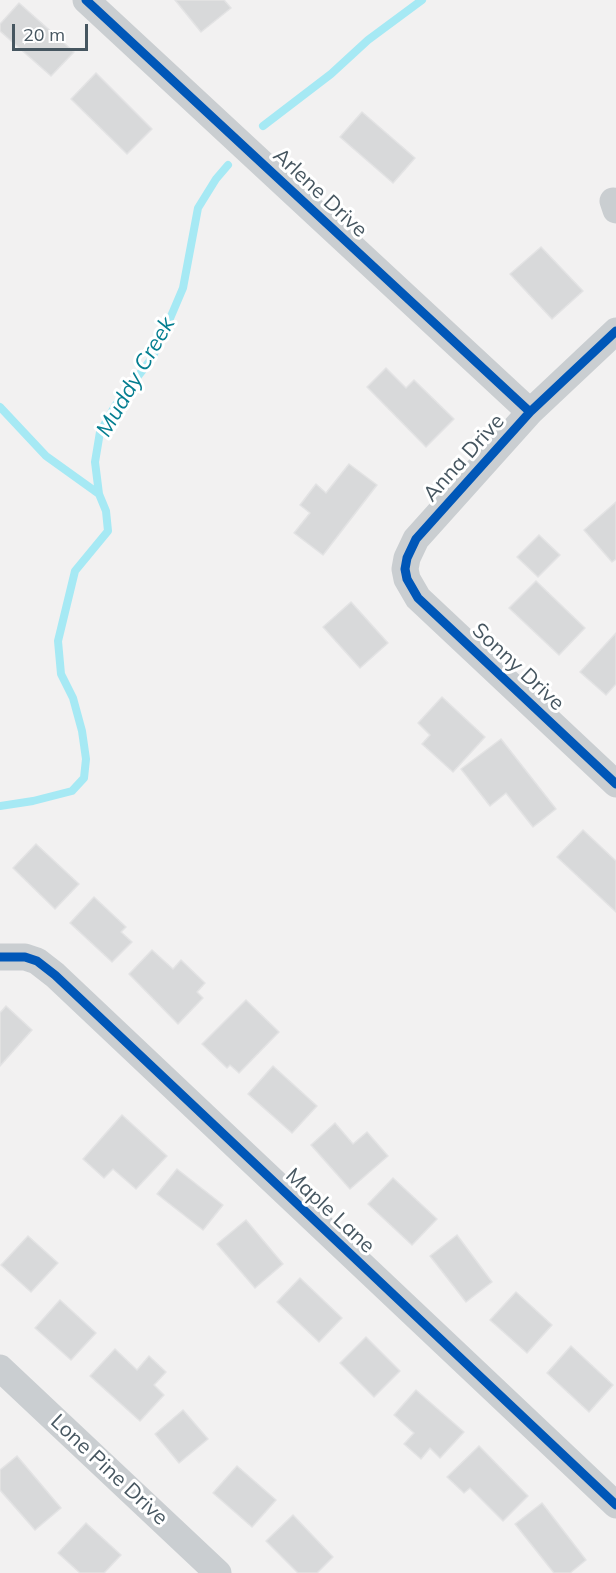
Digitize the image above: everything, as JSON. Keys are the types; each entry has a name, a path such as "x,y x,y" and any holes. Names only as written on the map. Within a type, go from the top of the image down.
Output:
{"street":[{"name":"Arlene Drive","path":"86,0 530,412"},
{"name":"Anna Drive","path":"405,569 407,558 416,539 530,412 616,331"},
{"name":"Sonny Drive","path":"405,569 418,598 616,784"},
{"name":"Maple Lane","path":"7,956 37,962 55,975 616,1505"},
{"name":"Lone Pine Drive","path":"0,1368 218,1573"}],"building":[{"path":"175,0 224,0 231,8 201,32"},
{"path":"19,3 74,52 51,76 0,31 0,24"},
{"path":"96,73 152,129 127,154 71,99"},
{"path":"362,112 415,158 393,183 340,137"},
{"path":"541,247 583,291 552,319 510,274"},
{"path":"386,368 406,388 414,380 454,419 426,447 367,387"},
{"path":"349,464 377,485 323,555 294,533 310,513 300,505 316,484 326,493"},
{"path":"616,502 616,559 612,562 584,530"},
{"path":"539,535 560,555 538,577 517,557"},
{"path":"536,581 585,628 559,655 509,608"},
{"path":"351,602 388,643 360,668 323,627"},
{"path":"616,633 616,684 606,695 580,672"},
{"path":"442,697 485,737 453,772 422,744 430,735 418,723"},
{"path":"501,739 556,809 533,827 506,793 490,806 461,769"},
{"path":"583,830 616,861 616,912 557,857"},
{"path":"36,844 79,884 55,909 13,868"},
{"path":"94,897 126,927 121,932 132,942 112,962 70,923"},
{"path":"152,950 173,969 181,960 205,983 197,992 203,998 178,1024 129,974"},
{"path":"246,1000 279,1032 239,1073 230,1065 227,1068 202,1044"},
{"path":"6,1006 32,1030 0,1066 0,1013"},
{"path":"273,1066 317,1106 292,1133 248,1094"},
{"path":"122,1115 167,1156 136,1189 113,1169 104,1178 83,1159"},
{"path":"335,1123 353,1144 367,1132 388,1156 350,1189 311,1145"},
{"path":"177,1169 223,1205 203,1230 157,1194"},
{"path":"393,1178 437,1219 412,1245 368,1204"},
{"path":"246,1220 283,1264 255,1288 217,1244"},
{"path":"457,1235 492,1282 466,1302 430,1256"},
{"path":"28,1236 58,1263 31,1292 1,1265"},
{"path":"300,1278 342,1318 319,1342 277,1302"},
{"path":"516,1292 552,1325 527,1353 490,1320"},
{"path":"60,1300 96,1333 71,1360 35,1328"},
{"path":"366,1337 400,1371 374,1397 340,1363"},
{"path":"571,1346 613,1385 589,1412 547,1373"},
{"path":"115,1349 137,1370 149,1356 166,1372 154,1385 164,1395 140,1421 90,1376"},
{"path":"416,1390 464,1432 440,1458 430,1448 421,1459 404,1444 414,1433 394,1415"},
{"path":"183,1410 208,1439 179,1463 155,1434"},
{"path":"479,1446 528,1496 503,1521 470,1488 464,1493 447,1477"},
{"path":"17,1456 61,1508 35,1530 0,1490 0,1470"},
{"path":"237,1466 276,1500 252,1527 213,1493"},
{"path":"542,1503 586,1560 570,1573 554,1573 515,1524"},
{"path":"293,1515 333,1557 317,1573 298,1573 266,1541"},
{"path":"86,1523 121,1555 104,1573 80,1573 58,1553"}],"waterway":[{"name":"Muddy Creek","path":"263,126 331,74 368,40 422,0"},
{"name":"Muddy Creek","path":"0,806 33,801 72,791 84,778 86,759 82,731 73,698 61,674 58,641 75,571 108,531 106,511 99,494 95,462 100,432 115,406 152,358 183,288 198,208 216,179 228,165"},
{"path":"0,407 46,456 99,494"}],"cycle path":[{"path":"86,0 530,412"},
{"path":"616,331 530,412 416,539 407,558 405,569 407,579 418,598 616,784"},
{"path":"0,957 25,957 37,961 55,975 616,1505"}]}
